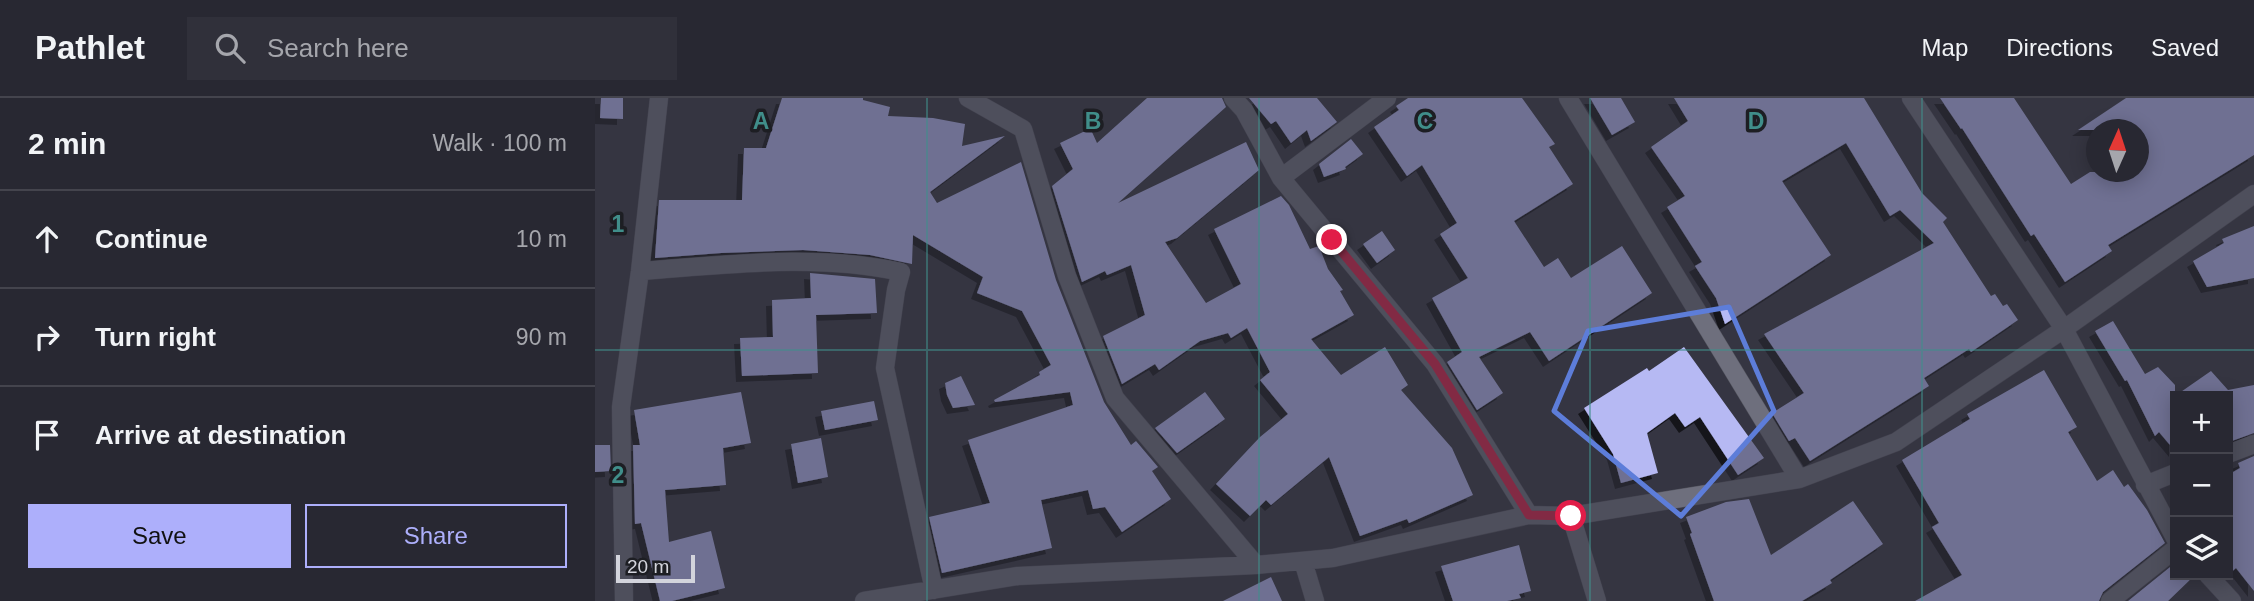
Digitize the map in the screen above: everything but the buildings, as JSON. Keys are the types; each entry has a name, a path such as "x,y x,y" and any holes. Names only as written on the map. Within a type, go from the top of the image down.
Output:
{"street":[{"path":"624,601 621,407 640,271 659,98"},
{"path":"968,98 1023,129 1067,276 1115,398 1257,565"},
{"path":"1233,98 1244,110 1281,178 1435,364 1529,515"},
{"path":"1281,178 1387,98"},
{"path":"1568,98 1799,479"},
{"path":"1911,98 2064,329 2170,529"},
{"path":"864,601 1019,576 1257,565 1333,558 1529,515 1571,516 1799,479 1896,442 2064,329 2254,194"},
{"path":"640,271 784,260 878,267 901,272 885,368 934,590"},
{"path":"2233,452 2254,444"},
{"path":"2145,485 2170,476"},
{"path":"1571,516 1597,601"},
{"path":"2110,601 2170,553"},
{"path":"1303,561 1315,601"},
{"path":"2213,580 2232,601"}],"highlighted area":[{"path":"1729,307 1774,411 1681,516 1554,411 1588,331"}],"route":[{"path":"1332,240 1435,364 1529,515 1571,516"}]}
